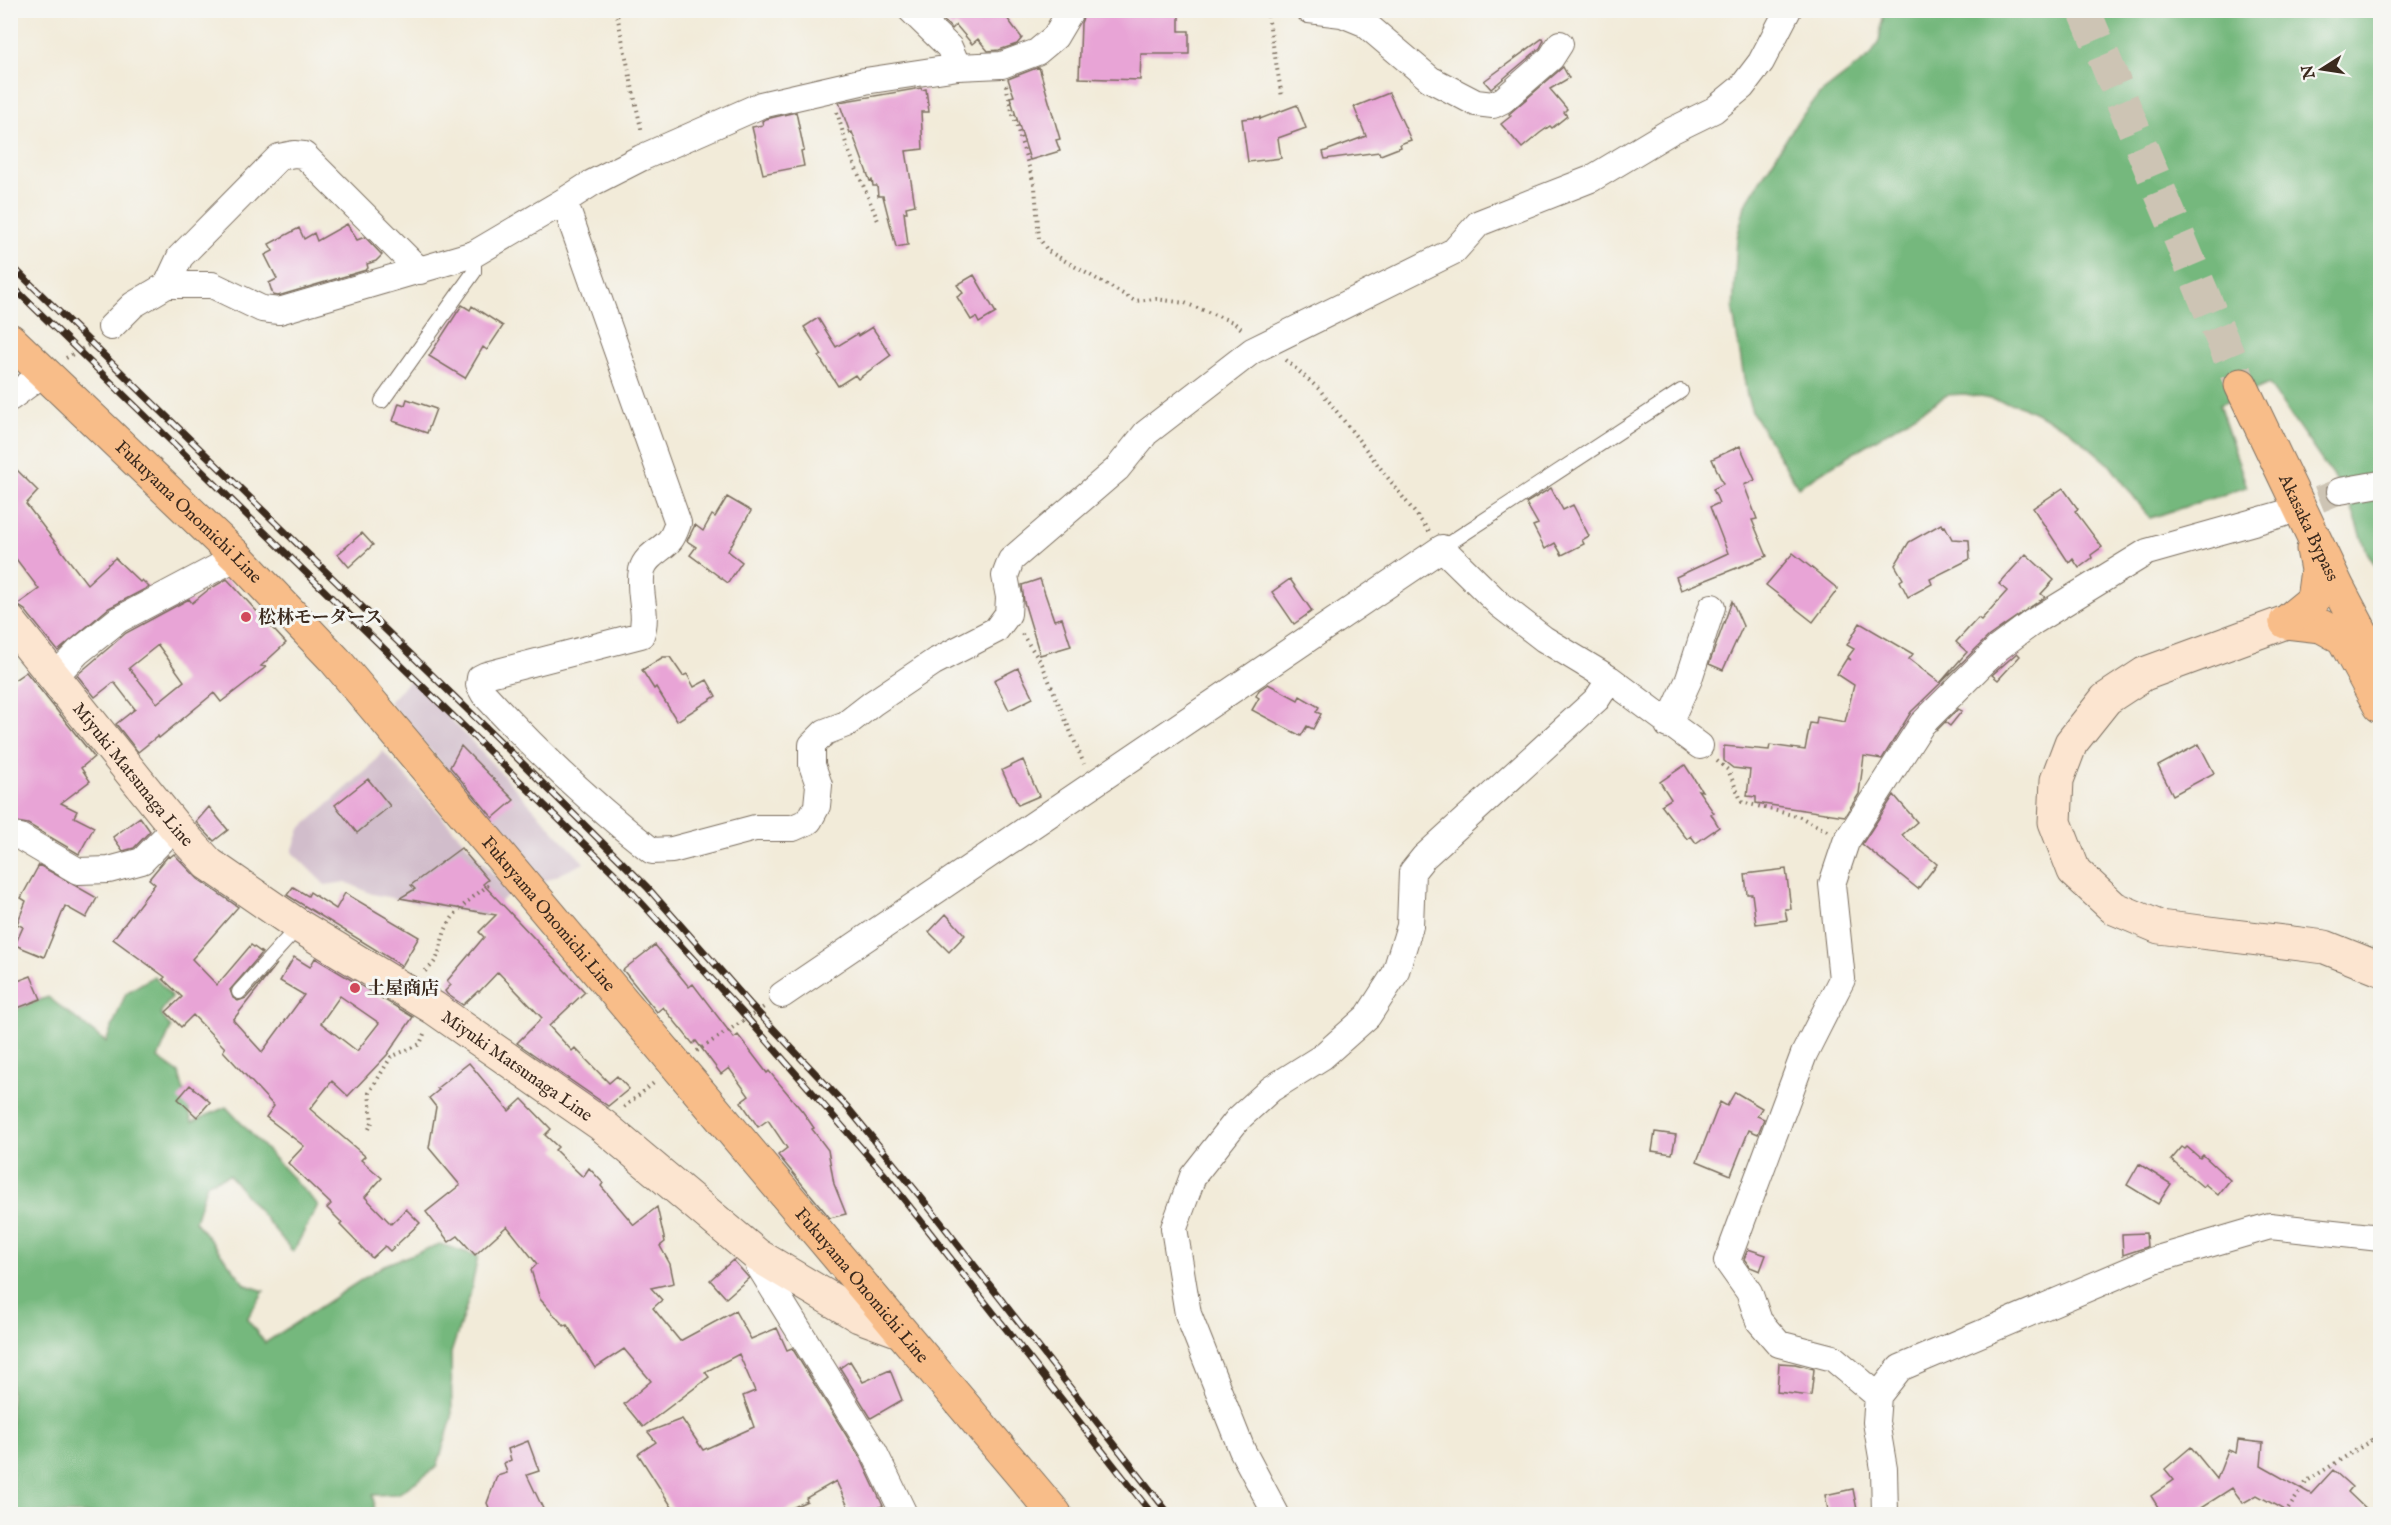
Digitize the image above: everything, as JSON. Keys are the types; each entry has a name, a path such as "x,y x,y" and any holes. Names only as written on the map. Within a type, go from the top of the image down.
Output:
{"main road":[{"name":"Fukuyama Onomichi Line","path":"10,340 237,558 335,660 1055,1515"},
{"name":"Akasaka Bypass","path":"2241,385 2274,454 2296,522 2337,588 2380,668"},
{"path":"2274,454 2323,521 2380,630"},
{"path":"2296,522 2317,570 2313,600 2286,622 2144,674 2106,699 2071,744 2057,780 2055,822 2074,871 2114,908 2159,927 2325,947 2380,969"},
{"name":"Miyuki Matsunaga Line","path":"10,622 175,827 209,864 298,926 402,986 602,1125 757,1255 859,1316 900,1331"},
{"path":"2286,622 2321,626 2343,638 2380,706"}],"street":[{"path":"911,10 949,47 958,67"},
{"path":"111,327 133,305 167,285 212,285 262,309 279,312 474,254 592,183 641,158 761,105 830,87 958,67 1002,65 1038,52 1055,37 1071,10"},
{"path":"1310,10 1342,14 1364,23 1430,79 1476,103 1493,105 1503,100 1551,58 1560,44"},
{"path":"564,201 678,523 670,540 646,559 640,582 645,625 641,634 480,678 479,685 484,694 535,750 600,811 652,851 672,850 755,828 793,828 809,821 818,806 819,785 812,765 812,745 825,732 846,724 934,662 996,630 1008,614 1009,597 1005,576 1011,560 1117,469 1146,433 1262,345 1454,251 1479,223 1591,179 1671,131 1714,110 1742,87 1761,62 1788,10"},
{"path":"167,285 180,257 279,157 294,154 304,155 420,271"},
{"path":"10,398 45,372"},
{"path":"2340,491 2380,484"},
{"path":"1878,1396 1833,1358 1779,1344 1759,1321 1749,1292 1726,1260 1804,1054 1842,979 1832,884 1846,842 1922,723 1998,648 2024,628 2147,552 2296,522"},
{"path":"782,995 1442,548 1500,605 1544,639 1610,679 1668,725 1700,746"},
{"path":"55,676 78,652 118,620 237,558"},
{"path":"1668,725 1689,679 1712,607"},
{"path":"1276,1515 1242,1450 1188,1314 1174,1228 1193,1176 1238,1119 1271,1089 1322,1057 1368,1016 1395,974 1410,926 1412,872 1424,857 1521,766 1597,699 1610,679"},
{"path":"10,836 20,837 78,871 109,870 142,861 175,827"},
{"path":"1884,1515 1884,1469 1876,1422 1878,1396 1900,1368 2154,1260 2270,1226 2380,1238"},
{"path":"757,1255 759,1266 874,1452 904,1515"}],"lane":[{"path":"382,401 474,272 474,254"},
{"path":"1442,548 1681,391"},
{"path":"239,992 298,926"}],"path":[{"path":"616,10 642,135 641,158"},
{"path":"1267,10 1282,97"},
{"path":"1002,65 1012,111 1035,187 1039,238 1048,251 1135,302 1156,299 1185,303 1233,322 1262,345 1284,358 1320,390 1442,548"},
{"path":"830,87 847,147 879,223"},
{"path":"1008,614 1042,664 1093,784"},
{"path":"1700,746 1728,770 1742,802 1800,817 1846,842"},
{"path":"402,986 436,964 449,923 462,907 512,868"},
{"path":"602,1125 677,1064 782,995"},
{"path":"369,1129 372,1122 369,1094 391,1057 420,1044 434,1008"},
{"path":"2372,1440 2380,1426"},
{"path":"2285,1515 2307,1482 2380,1437"}],"shaded area":[{"path":"412,677 584,863 543,882 389,702"},
{"path":"383,751 510,893 485,916 372,894 346,882 325,885 292,852 300,829 368,769"}],"green space":[{"path":"1884,11 2380,11 2380,573 2367,552 2349,500 2269,384 2219,405 2247,487 2150,518 2109,464 2068,429 2019,405 1965,394 1947,395 1798,487 1752,412 1747,396 1733,312 1737,238 1745,205 1797,122 1819,95 1871,55 1879,41"},
{"path":"154,976 172,997 160,1013 171,1028 158,1058 179,1073 192,1122 226,1107 318,1205 293,1252 229,1175 207,1183 195,1221 246,1285 264,1291 247,1319 265,1343 384,1265 440,1244 478,1256 470,1295 451,1353 452,1418 437,1467 398,1494 373,1495 375,1514 11,1514 11,1011 48,997 106,1042 126,993"}],"building":[{"path":"933,10 1001,10 1022,38 1017,44 988,51 978,39 972,44 956,25 952,29"},
{"path":"1086,10 1179,10 1179,31 1189,31 1189,54 1141,54 1140,80 1079,78 1081,23"},
{"path":"1543,38 1540,48 1491,89 1484,81"},
{"path":"1039,67 1060,139 1056,140 1060,151 1030,160 1010,97 1014,96 1008,79"},
{"path":"1563,67 1569,78 1550,89 1567,109 1564,112 1567,116 1522,148 1501,124 1511,116 1509,114"},
{"path":"926,89 929,112 921,112 923,149 906,151 915,205 906,207 907,212 904,212 908,245 896,247 883,196 878,196 877,186 873,186 872,180 870,181 839,102"},
{"path":"1389,93 1411,140 1400,144 1401,147 1380,155 1379,152 1325,159 1323,152 1366,136 1354,107"},
{"path":"1297,105 1306,128 1278,138 1281,158 1248,162 1242,119 1260,117 1260,119"},
{"path":"796,112 804,150 801,151 804,166 763,174 752,127 763,125 762,121 766,119"},
{"path":"347,224 357,240 365,237 382,255 376,261 367,264 366,270 278,296 273,295 269,283 277,279 265,255 273,251 269,244 299,228 304,239 314,233 317,241"},
{"path":"974,275 996,313 979,323 976,317 971,320 957,297 963,293 957,285"},
{"path":"462,305 470,310 472,306 503,326 487,350 483,347 465,378 429,356"},
{"path":"818,318 836,347 872,327 891,355 858,379 855,375 838,386 819,357 822,355 804,327"},
{"path":"407,399 436,409 427,433 393,421 399,403 405,405"},
{"path":"1740,446 1755,480 1744,485 1757,519 1752,520 1767,556 1681,590 1676,577 1728,553 1710,507 1719,503 1713,489 1723,484 1712,459"},
{"path":"10,463 38,491 26,504 87,584 115,558 140,582 142,580 149,587 109,608 58,651 25,610 17,605 39,589 10,551"},
{"path":"1551,488 1563,510 1573,505 1589,536 1582,540 1584,544 1562,555 1555,543 1545,549 1533,526 1538,524 1526,503"},
{"path":"2063,488 2078,509 2075,511 2102,547 2079,568 2073,559 2069,563 2033,508"},
{"path":"727,497 751,511 728,551 742,562 728,583 690,555 696,547 687,541 695,525 703,531 712,515 715,517"},
{"path":"1941,524 1945,526 1952,539 1969,540 1970,559 1930,579 1932,584 1908,597 1900,581 1903,579 1895,565 1909,542"},
{"path":"362,533 373,545 349,567 338,554"},
{"path":"1793,553 1838,589 1813,622 1766,585"},
{"path":"2026,554 2054,580 2041,594 2045,597 1989,636 1911,712 1882,759 1864,756 1859,794 1845,816 1756,803 1756,797 1747,796 1750,770 1733,768 1724,761 1724,746 1769,750 1770,745 1805,750 1810,723 1816,724 1817,717 1845,722 1854,685 1837,674 1847,658 1851,660 1848,657 1854,649 1847,645 1860,623 1913,654 1909,659 1940,683 1967,652 1956,642 1978,618 1981,620 2007,591 1999,584"},
{"path":"227,579 286,643 261,666 266,667 221,702 214,693 159,738 158,736 138,752 116,724 135,709 114,682 95,697 77,675 126,633 189,599 192,603","holes":["158,645 184,681 157,703 129,668"]},
{"path":"1040,579 1054,620 1062,618 1071,646 1040,655 1024,602 1022,585"},
{"path":"1290,579 1312,611 1294,624 1272,592"},
{"path":"1732,601 1743,626 1723,670 1709,664"},
{"path":"2017,653 2020,656 1998,680 1992,675"},
{"path":"663,657 670,657 683,676 687,674 694,687 707,680 716,696 677,721 656,687 654,689 642,670"},
{"path":"1018,668 1033,698 1009,710 994,680"},
{"path":"26,672 94,757 81,768 90,781 61,803 77,811 74,817 94,827 79,854 28,824 10,821 10,683"},
{"path":"1268,684 1298,700 1300,696 1319,707 1316,712 1321,714 1313,729 1307,726 1301,736 1252,710 1259,698 1256,696 1259,690"},
{"path":"1958,709 1962,711 1950,726 1945,722"},
{"path":"2199,744 2214,773 2173,795 2158,766"},
{"path":"461,746 514,800 493,818 450,767"},
{"path":"1023,760 1039,796 1018,805 1002,770"},
{"path":"1685,765 1702,791 1698,790 1714,813 1711,814 1719,827 1696,843 1691,836 1687,839 1661,805 1671,799 1660,782"},
{"path":"368,779 390,806 357,833 335,805"},
{"path":"1894,795 1917,822 1902,835 1937,864 1918,889 1862,844"},
{"path":"209,807 228,830 214,841 196,822"},
{"path":"140,817 150,831 134,848 123,851 113,837"},
{"path":"461,848 488,880 483,884 585,992 549,1026 572,1051 575,1048 609,1083 617,1076 629,1089 608,1106 517,1043 542,1018 498,972 463,1005 445,991 451,985 447,981 484,937 479,932 496,915 400,898 415,889 411,885"},
{"path":"174,854 198,879 238,907 192,959 217,985 251,945 262,953 230,990 233,998 238,1001 246,998 277,964 233,1020 262,1052 304,995 280,981 294,957 310,967 315,958 413,1017 387,1055 348,1096 332,1081 310,1109 365,1156 361,1160 382,1178 365,1197 391,1224 406,1209 420,1223 390,1251 385,1246 372,1258 340,1225 342,1223 327,1208 331,1204 288,1163 304,1146 266,1117 274,1106 223,1051 225,1048 193,1015 181,1027 166,1012 182,997 163,979 165,977 113,939 155,884 149,879 168,856","holes":["340,996 379,1023 357,1051 321,1023"]},
{"path":"39,865 97,898 86,918 65,906 44,957 15,945 23,927 17,924 26,901 21,898"},
{"path":"1786,869 1791,909 1785,909 1787,920 1756,924 1752,894 1747,894 1745,874"},
{"path":"293,887 308,896 310,892 336,909 345,893 419,937 402,966 287,895"},
{"path":"946,914 965,935 949,952 929,932"},
{"path":"655,945 689,987 693,984 734,1038 738,1035 767,1073 769,1071 803,1112 814,1128 812,1129 828,1150 834,1184 846,1214 830,1218 778,1155 787,1148 768,1120 758,1127 741,1102 749,1096 729,1068 721,1074 696,1041 693,1044 663,1007 657,1012 623,970"},
{"path":"31,976 41,999 10,1011 10,984"},
{"path":"469,1063 509,1111 522,1099 551,1129 545,1135 558,1147 555,1150 583,1177 589,1168 634,1225 657,1207 665,1242 660,1246 670,1264 674,1283 651,1288 662,1300 653,1308 680,1341 735,1311 751,1339 777,1328 787,1350 792,1348 861,1459 883,1506 879,1507 883,1515 852,1515 836,1481 806,1498 807,1501 777,1515 677,1515 638,1454 656,1442 648,1432 682,1419 703,1450 754,1427 743,1396 755,1391 739,1354 705,1372 709,1377 643,1427 624,1404 651,1381 624,1349 595,1368 567,1325 564,1326 540,1299 531,1270 537,1264 507,1226 475,1255 458,1236 449,1242 426,1212 460,1185 429,1148 436,1107 429,1098 439,1090 437,1088"},
{"path":"190,1085 210,1102 197,1117 178,1099"},
{"path":"1735,1092 1762,1108 1757,1116 1764,1119 1758,1134 1749,1130 1731,1175 1697,1161 1720,1102 1727,1106"},
{"path":"1655,1132 1676,1135 1672,1154 1652,1151"},
{"path":"2182,1147 2185,1149 2187,1147 2200,1158 2203,1155 2230,1180 2218,1195 2205,1184 2203,1187 2171,1160"},
{"path":"2139,1164 2171,1184 2158,1204 2127,1185"},
{"path":"2146,1233 2147,1247 2123,1255 2122,1234"},
{"path":"1748,1249 1766,1255 1760,1271 1750,1267 1744,1259"},
{"path":"733,1260 749,1278 726,1298 710,1280"},
{"path":"850,1361 863,1382 890,1370 902,1400 871,1418 840,1368"},
{"path":"1779,1363 1814,1369 1811,1396 1777,1392"},
{"path":"2238,1440 2263,1443 2261,1466 2311,1494 2333,1470 2352,1487 2348,1492 2372,1515 2293,1515 2257,1495 2243,1503 2232,1488 2190,1515 2163,1515 2151,1496 2174,1480 2165,1469 2191,1447 2217,1479 2228,1450 2236,1453"},
{"path":"528,1441 539,1471 527,1475 546,1515 492,1515 487,1503 497,1476 507,1473 504,1463 511,1460 508,1449"},
{"path":"1853,1489 1858,1515 1829,1515 1825,1495"}],"tunnel":[{"path":"2084,10 2241,385"},
{"path":"2283,514 2340,491"}],"railway":[{"path":"10,264 647,887 751,1005 848,1108 920,1196 1169,1514"},
{"path":"10,284 615,874 741,1011 884,1174 1152,1514"}],"place":[{"name":"松林モータース","path":"246,617"},
{"name":"土屋商店","path":"355,988"}]}
